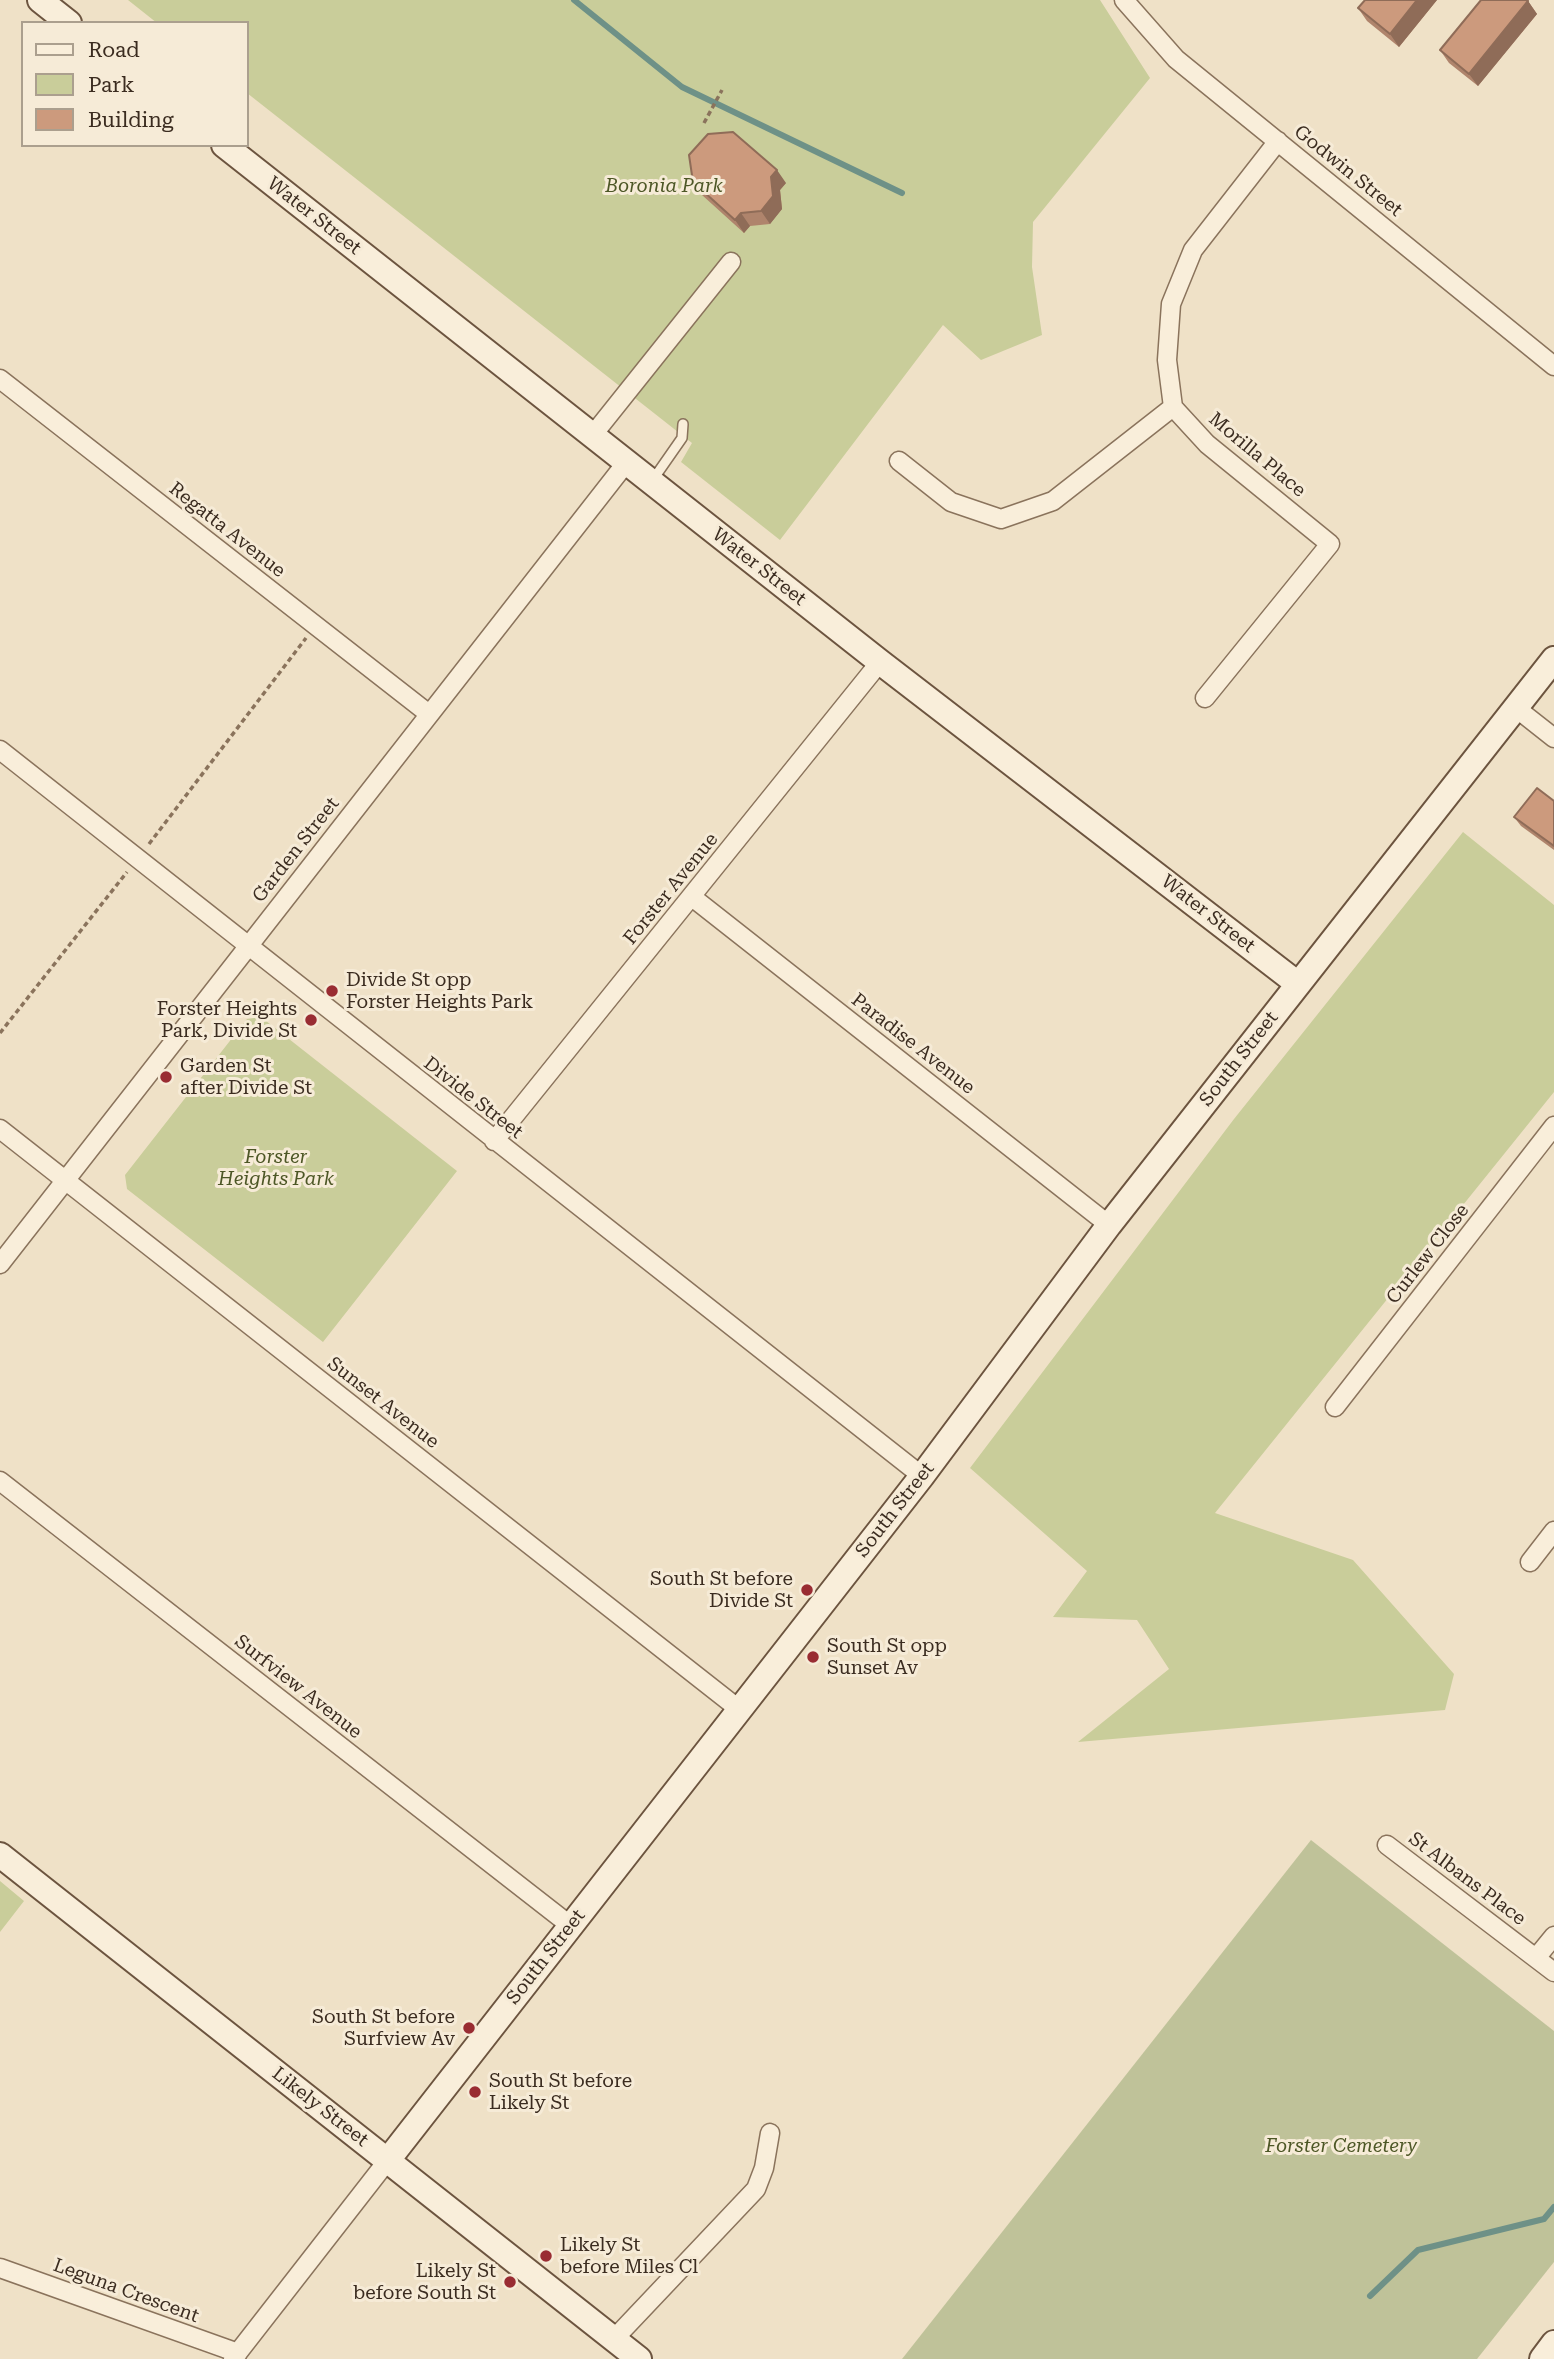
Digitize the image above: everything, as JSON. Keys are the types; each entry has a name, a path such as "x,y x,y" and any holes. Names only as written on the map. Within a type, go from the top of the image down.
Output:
{"street":[{"path":"40,0 66,21"},
{"name":"Godwin Street","path":"1124,0 1176,59 1554,366"},
{"path":"900,461 951,502 1001,519 1053,501 1173,407 1167,360 1171,304 1193,250 1278,141"},
{"name":"Water Street","path":"227,147 880,662 1298,984"},
{"path":"592,436 731,262"},
{"name":"Regatta Avenue","path":"0,379 429,714"},
{"name":"Morilla Place","path":"1173,407 1207,444 1330,544 1205,698"},
{"name":"Garden Street","path":"0,1264 626,463"},
{"name":"South Street","path":"235,2356 922,1476 1109,1225 1554,659"},
{"name":"Forster Avenue","path":"495,1141 880,662"},
{"path":"1516,708 1554,738"},
{"name":"Divide Street","path":"0,750 922,1476"},
{"name":"Paradise Avenue","path":"692,897 1109,1225"},
{"name":"Curlew Close","path":"1335,1407 1554,1126"},
{"name":"Sunset Avenue","path":"0,1129 740,1710"},
{"name":"Surfview Avenue","path":"0,1481 571,1926"},
{"path":"1530,1562 1554,1531"},
{"name":"St Albans Place","path":"1387,1845 1554,1972"},
{"name":"Likely Street","path":"0,1855 639,2359"},
{"path":"1536,1958 1554,1936"},
{"path":"614,2339 756,2189 764,2168 770,2133"},
{"name":"Leguna Crescent","path":"0,2268 235,2356"},
{"path":"1542,2359 1554,2343"}],"lane":[{"path":"651,482 682,438 683,424"}],"path":[{"path":"704,123 722,90"},
{"path":"0,1033 138,859 315,625"}],"green space":[{"name":"Boronia Park","path":"128,0 1100,0 1150,78 1033,222 1032,267 1042,335 981,360 943,325 780,540 681,462 692,443 248,94 248,21 154,21"},
{"path":"1463,832 1554,905 1554,1092 1215,1513 1353,1560 1454,1674 1445,1710 1078,1742 1169,1669 1137,1620 1053,1617 1087,1571 970,1468 1234,1119"},
{"name":"Forster Heights Park","path":"261,1017 457,1171 323,1342 127,1189 125,1175 247,1019"},
{"name":"Forster Cemetery","path":"1311,1840 1554,2031 1554,2262 1477,2359 902,2359"},
{"path":"0,1881 24,1901 0,1932"}],"building":[{"path":"1365,0 1417,0 1390,34 1358,8"},
{"path":"1481,0 1528,1 1469,74 1440,50"},
{"path":"733,132 777,170 771,177 773,196 761,211 741,213 735,220 693,182 689,155 708,134"},
{"path":"1537,788 1554,801 1554,846 1514,817"}],"waterway":[{"path":"574,0 682,87 902,193"},
{"path":"1370,2296 1418,2250 1544,2219 1554,2207"}],"place":[{"name":"Divide St opp Forster Heights Park","path":"332,991"},
{"name":"Forster Heights Park, Divide St","path":"311,1020"},
{"name":"Garden St after Divide St","path":"166,1077"},
{"name":"South St before Divide St","path":"807,1590"},
{"name":"South St opp Sunset Av","path":"813,1657"},
{"name":"South St before Surfview Av","path":"469,2028"},
{"name":"South St before Likely St","path":"475,2092"},
{"name":"Likely St before Miles Cl","path":"546,2256"},
{"name":"Likely St before South St","path":"510,2282"}]}
